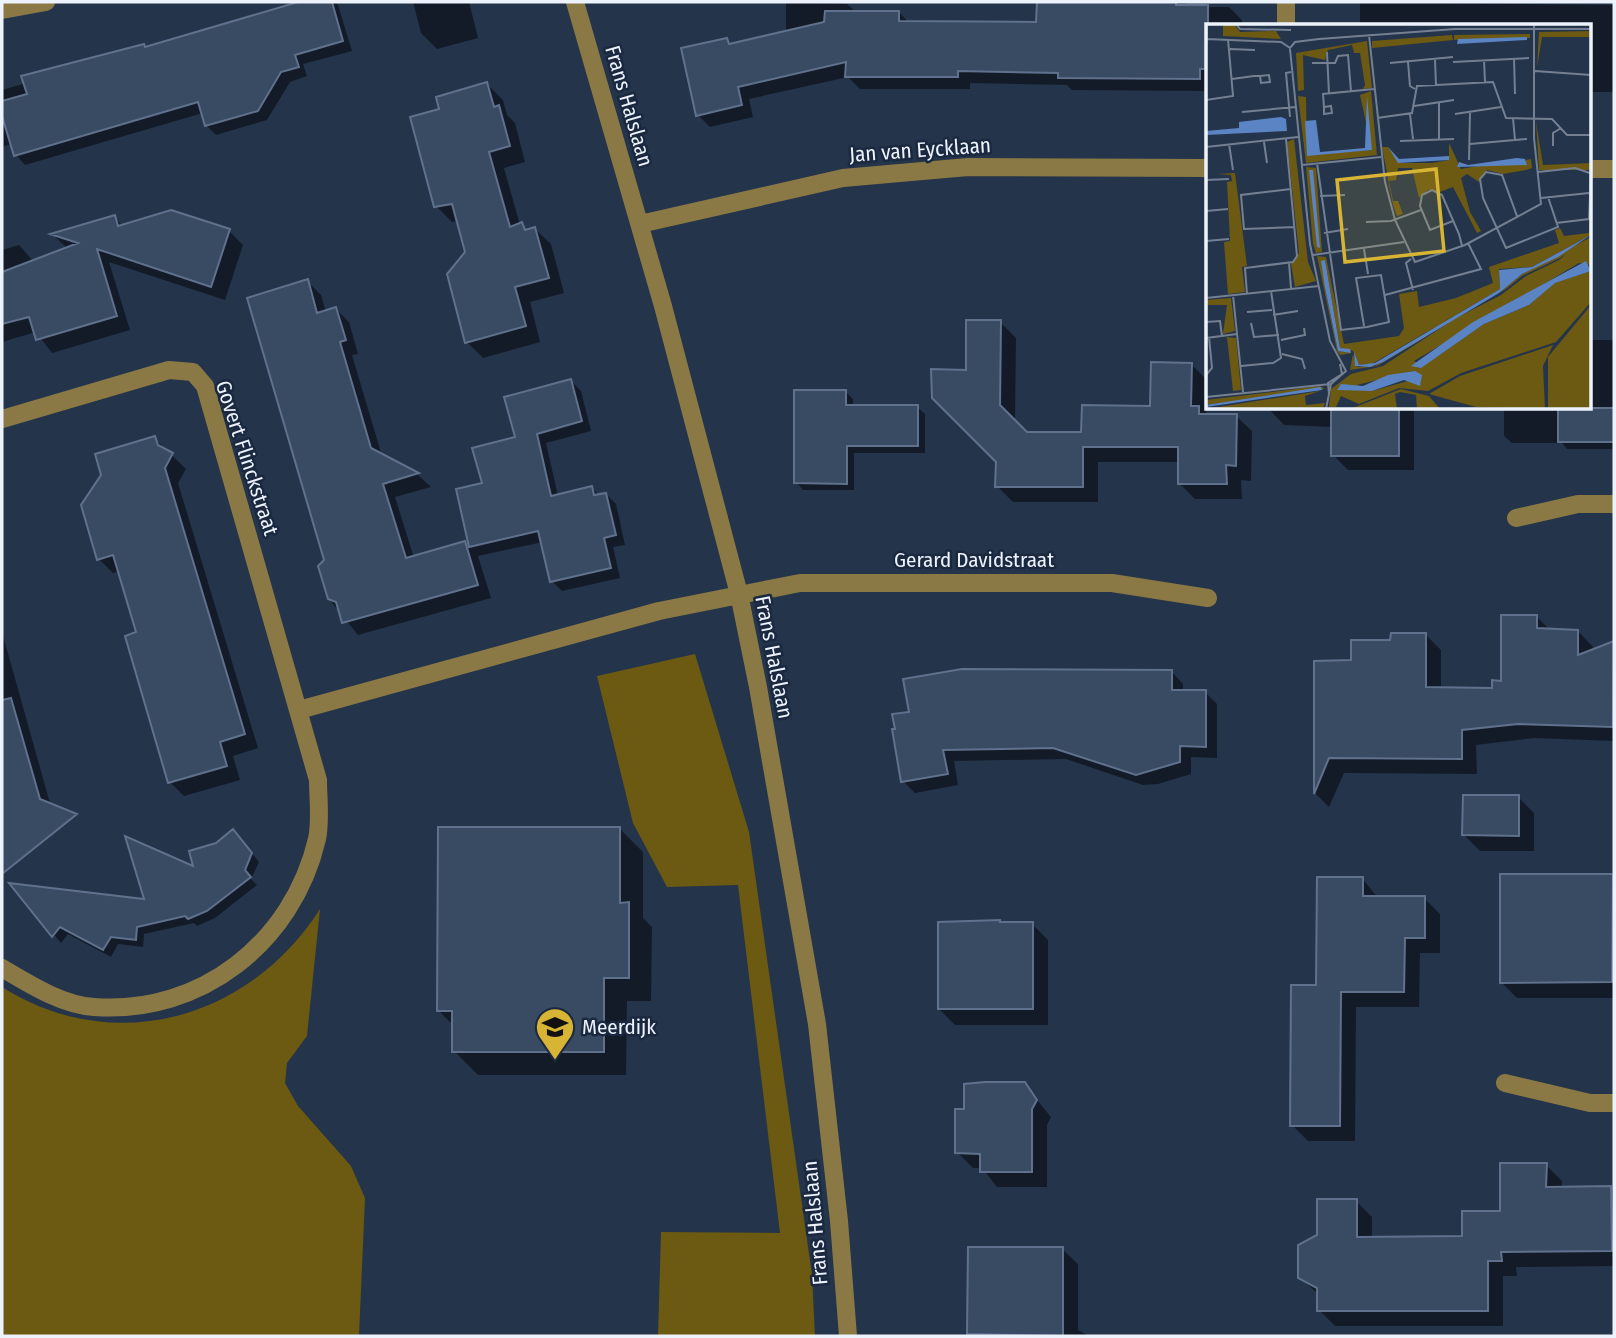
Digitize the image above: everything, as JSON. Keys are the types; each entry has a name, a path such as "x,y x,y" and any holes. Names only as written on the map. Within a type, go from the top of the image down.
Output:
{"street":[{"path":"2,10 46,2"},
{"name":"Frans Halslaan","path":"575,2 640,224 739,594 817,1024 839,1221 848,1336"},
{"path":"1286,2 1286,24"},
{"name":"Jan van Eycklaan","path":"640,224 843,178 968,167 1206,168"},
{"path":"1592,169 1614,169"},
{"name":"Govert Flinckstraat","path":"2,419 169,370 193,372 205,386 318,780 317,837 295,900 260,947 208,984 155,1005 92,1007 35,989 2,968"},
{"path":"1516,517 1578,504 1614,504"},
{"name":"Gerard Davidstraat","path":"739,594 800,583 1098,583 1208,598"},
{"path":"299,710 646,615 739,594"},
{"path":"1505,1083 1590,1103 1614,1103"}],"shaded area":[{"path":"695,654 749,832 812,1275 815,1336 658,1336 661,1232 780,1233 738,885 667,887 633,823 597,676"},
{"path":"320,909 307,1036 287,1063 285,1083 298,1106 351,1166 365,1198 359,1336 2,1336 2,987 45,1009 89,1020 133,1023 177,1016 218,1001 257,978 291,947"}],"building":[{"path":"298,2 332,2 343,41 295,55 299,67 281,72 258,111 205,126 198,102 14,156 2,116 2,101 27,94 21,76 144,44 145,47"},
{"path":"1037,2 1176,2 1176,5 1208,5 1206,69 1200,69 1200,79 1058,78 1058,73 958,71 958,77 845,77 846,62 738,87 742,105 696,116 681,48 727,38 729,44 824,22 825,11 899,11 899,21 1036,22"},
{"path":"487,82 494,107 499,105 510,146 489,152 510,227 522,222 525,230 535,227 549,278 515,287 526,326 465,343 447,274 465,252 452,204 434,207 410,117 439,109 436,97"},
{"path":"171,210 230,229 211,287 97,249 117,316 36,340 29,317 2,324 2,272 78,243 50,234 115,215 118,226"},
{"path":"308,279 317,313 336,307 346,340 340,342 371,448 419,473 383,484 406,558 465,541 478,585 342,623 336,602 328,599 318,566 324,560 247,298"},
{"path":"966,320 1001,320 1000,405 1027,432 1081,432 1082,405 1150,406 1151,362 1192,363 1191,406 1199,406 1199,414 1237,414 1236,466 1226,465 1227,484 1178,484 1178,447 1083,447 1083,487 995,487 996,462 932,398 931,369 966,370"},
{"path":"571,379 582,421 537,434 551,496 592,486 594,495 606,493 616,535 604,538 611,568 550,582 538,531 469,547 456,489 482,483 472,448 515,437 504,397"},
{"path":"794,390 846,390 846,405 918,405 918,446 847,446 847,484 794,483"},
{"path":"1614,408 1614,442 1558,442 1558,410"},
{"path":"1331,410 1399,410 1399,456 1331,456"},
{"path":"155,436 158,445 173,453 165,468 245,734 220,742 227,766 168,783 125,636 136,632 113,555 97,560 81,505 101,475 95,454"},
{"path":"1501,615 1537,615 1537,628 1578,630 1578,655 1614,641 1613,727 1518,724 1462,730 1462,759 1329,758 1314,794 1314,661 1351,660 1351,640 1390,640 1391,633 1426,633 1426,687 1492,688 1492,680 1501,681"},
{"path":"962,669 1172,670 1172,690 1206,690 1206,747 1180,746 1180,762 1136,775 1053,748 943,750 948,774 901,782 892,714 909,712 903,679"},
{"path":"11,698 40,799 77,814 2,874 2,700"},
{"path":"1463,795 1519,795 1519,836 1462,835"},
{"path":"438,827 620,827 620,903 629,902 629,978 604,978 604,1052 452,1052 452,1011 437,1011"},
{"path":"233,829 252,853 245,870 251,877 207,911 188,919 185,916 137,927 136,940 111,937 103,950 60,927 52,937 9,883 144,899 125,836 193,866 189,851 216,843"},
{"path":"1500,874 1613,874 1612,982 1500,983"},
{"path":"1317,877 1363,877 1363,896 1425,896 1425,938 1405,938 1404,992 1341,992 1340,1126 1290,1126 1291,985 1316,985"},
{"path":"938,922 1033,922 1033,1009 938,1009"},
{"path":"1025,1082 1037,1100 1032,1109 1032,1172 980,1172 980,1154 955,1153 955,1109 964,1109 964,1084"},
{"path":"1500,1163 1547,1163 1546,1187 1611,1186 1612,1251 1501,1252 1502,1261 1488,1261 1488,1311 1317,1311 1317,1288 1298,1278 1298,1245 1317,1235 1317,1199 1357,1199 1357,1237 1462,1236 1462,1211 1500,1211"},
{"path":"968,1247 1063,1247 1063,1336 967,1334"}],"place":[{"name":"Meerdijk","path":"555,1061"}]}
